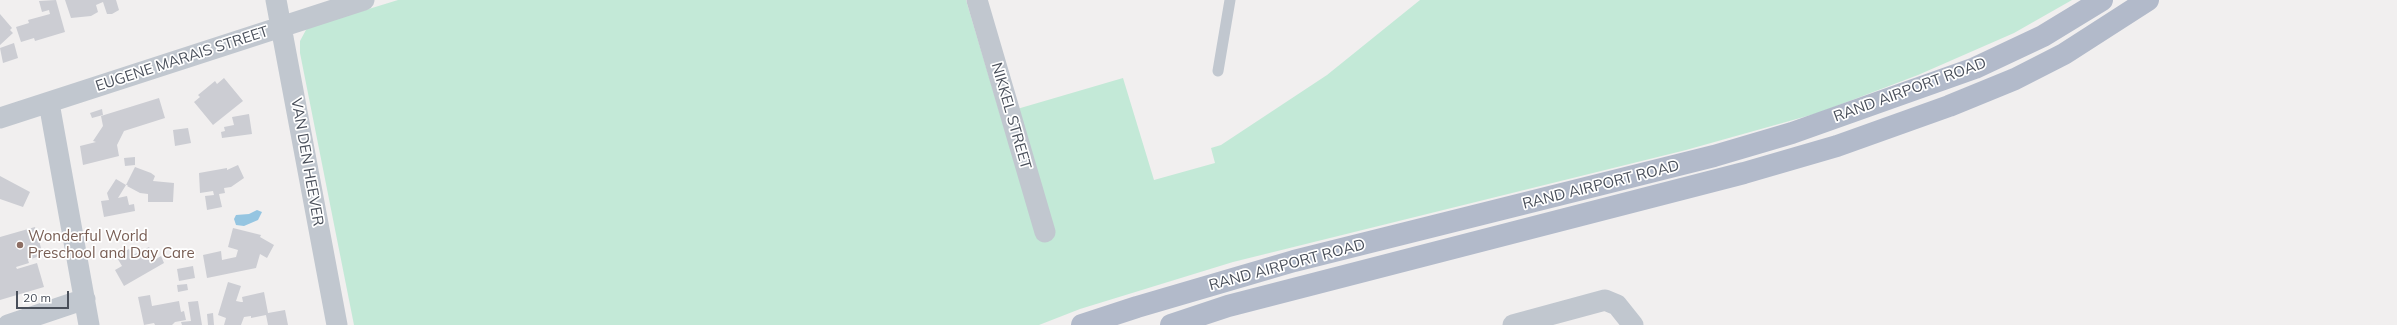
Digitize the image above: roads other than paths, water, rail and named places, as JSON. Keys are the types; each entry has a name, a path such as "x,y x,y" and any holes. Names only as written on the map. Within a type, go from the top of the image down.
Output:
{"main road":[{"name":"RAND AIRPORT ROAD","path":"1082,325 1137,306 1294,261 1707,158 1792,133 1975,68 2043,36 2102,0"},
{"name":"RAND AIRPORT ROAD","path":"1171,325 1228,306 1744,173 1837,146 1949,106 2015,79 2064,54 2148,0"}],"street":[{"name":"VAN DEN HEEVER","path":"276,0 337,325"},
{"name":"EUGENE MARAIS STREET","path":"0,118 364,0"},
{"name":"NIKKEL STREET","path":"977,0 1045,232"},
{"path":"49,103 89,325"},
{"path":"8,325 85,299"},
{"path":"1513,325 1605,300 1617,305 1633,325"}],"lane":[{"path":"1218,71 1230,0"}],"water":[{"path":"257,210 262,212 258,220 244,226 236,225 234,219 236,215 249,214"}],"place":[{"name":"Wonderful World Preschool and Day Care","path":"20,245"}]}
